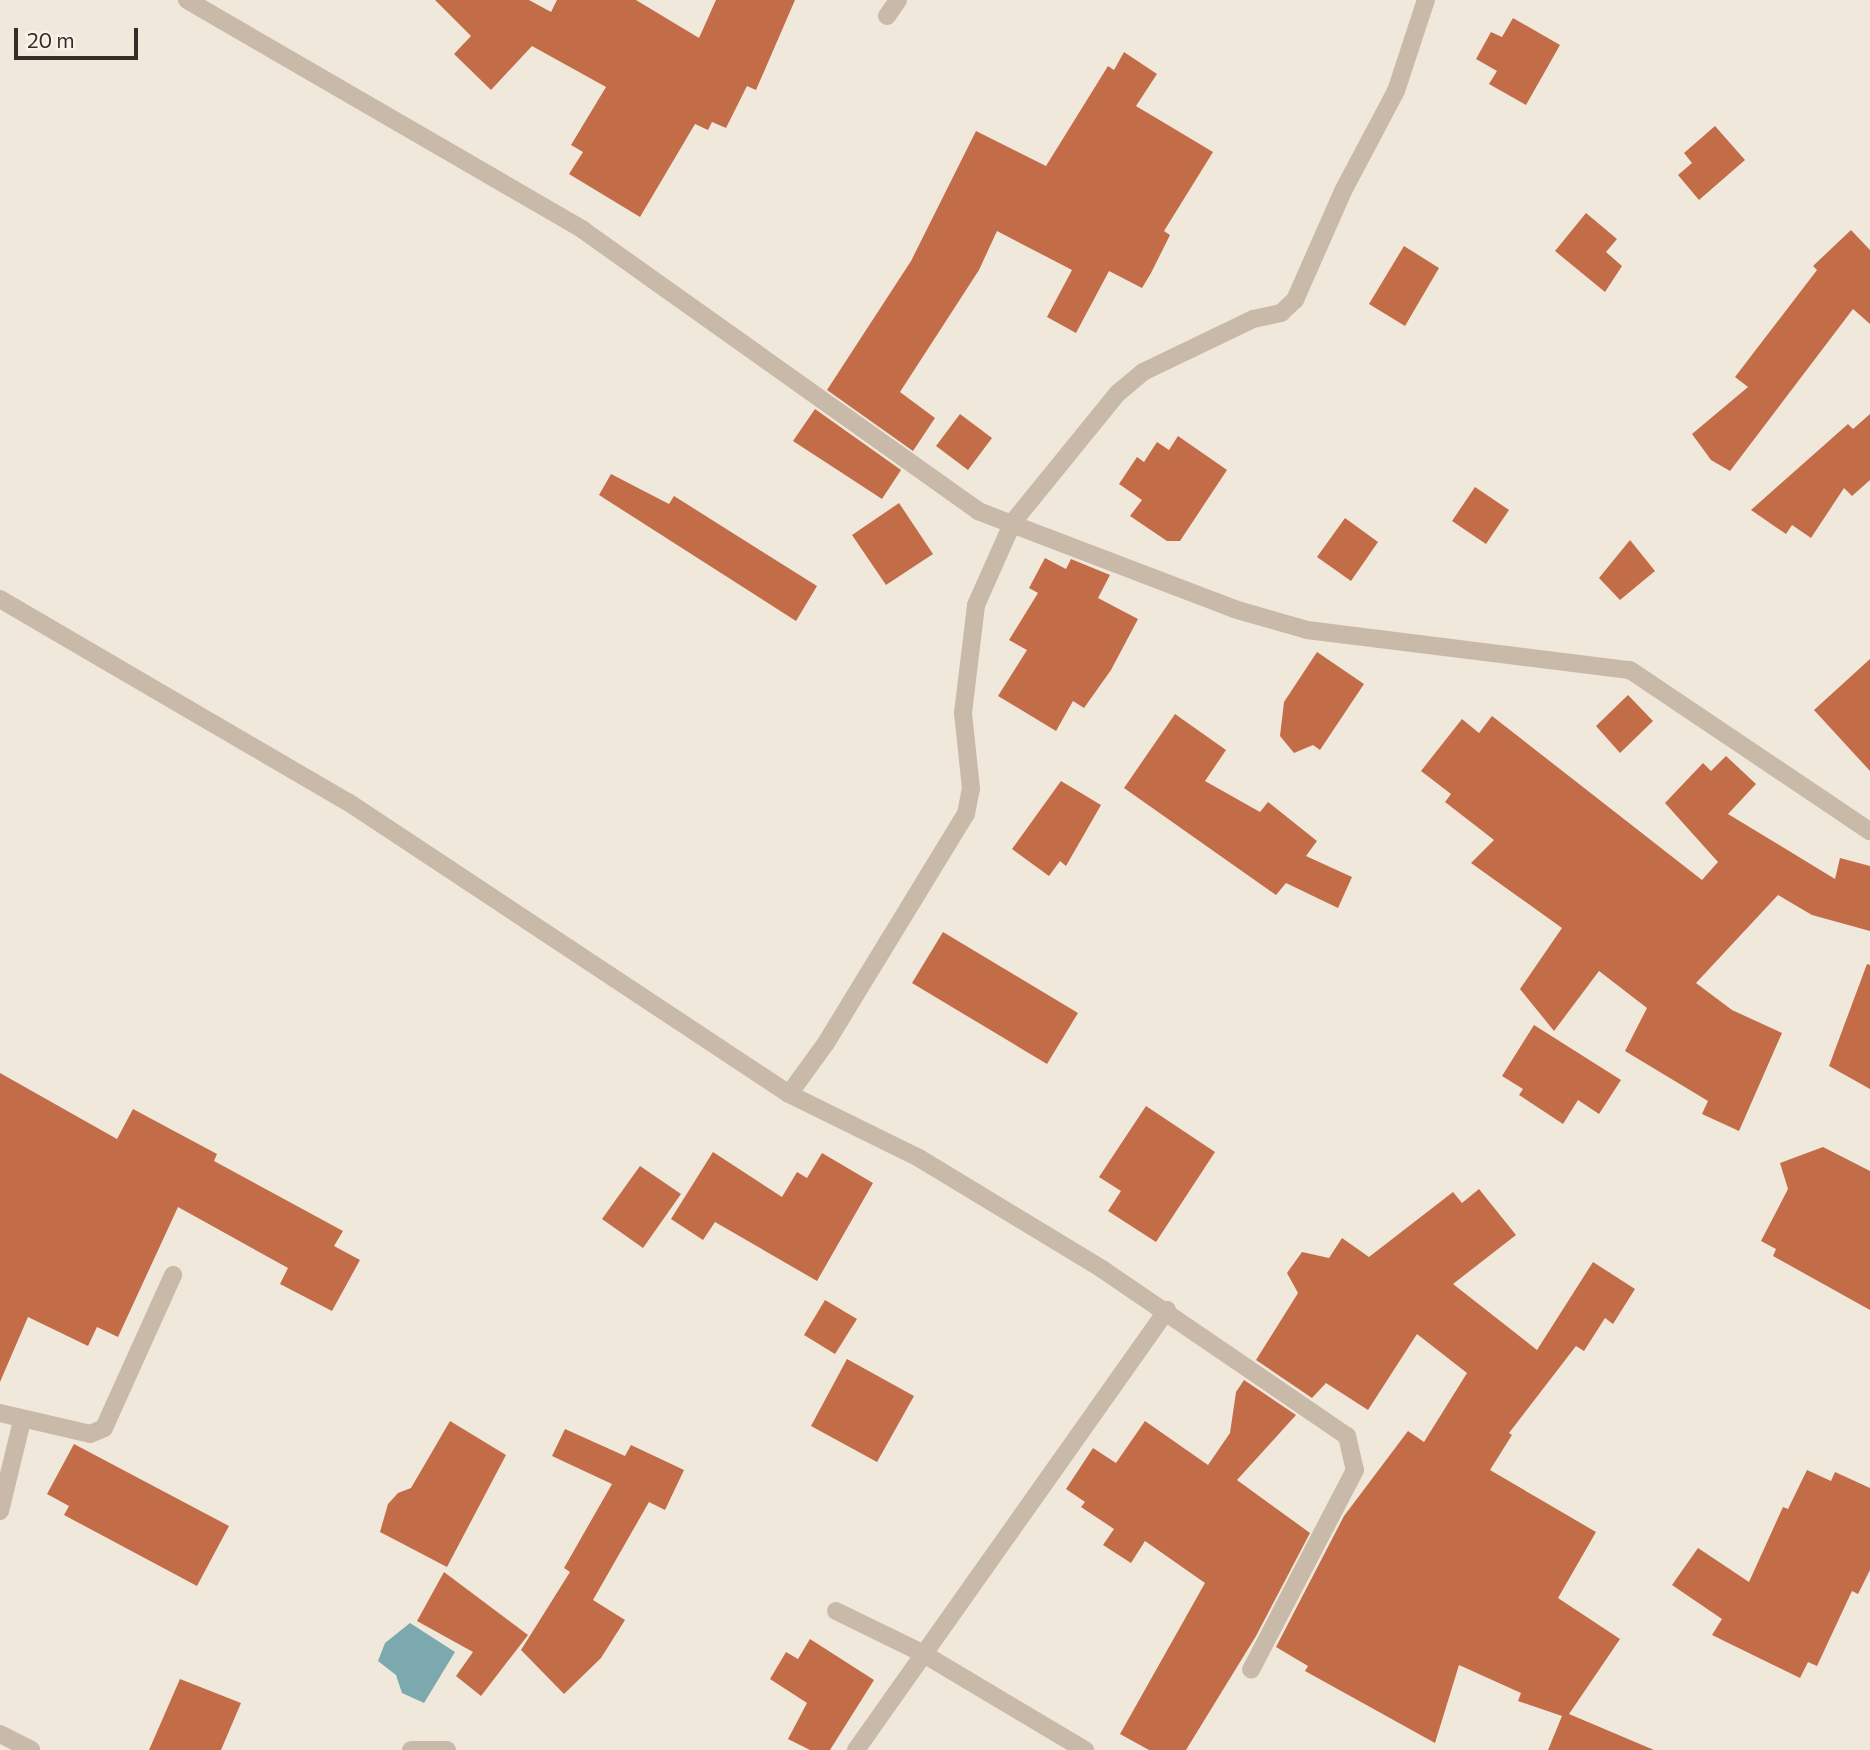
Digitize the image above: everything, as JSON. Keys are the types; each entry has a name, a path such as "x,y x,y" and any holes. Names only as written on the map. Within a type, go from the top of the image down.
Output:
{"street":[{"path":"187,0 583,230 937,485 978,511 1013,522 1234,610 1307,630 1630,670 1870,831"},
{"path":"887,16 898,0"},
{"path":"789,1094 826,1043 966,814 971,789 963,713 976,605 1013,522 1118,393 1143,372 1252,318 1281,313 1295,300 1343,191 1396,91 1426,0"},
{"path":"0,598 348,802 789,1094 919,1158 1167,1310 1347,1436 1354,1470 1251,1670"},
{"path":"0,1413 22,1422 90,1434 104,1428 173,1275"},
{"path":"856,1750 1167,1310"},
{"path":"0,1511 22,1422"},
{"path":"836,1611 922,1653 1086,1750"},
{"path":"0,1734 31,1750"},
{"path":"411,1750 447,1750"}],"water":[{"path":"410,1623 455,1652 424,1703 402,1693 396,1675 378,1661 385,1643"}],"building":[{"path":"435,0 529,0 551,12 557,0 636,0 699,38 716,0 795,0 756,90 747,86 726,128 712,122 708,130 695,124 640,217 569,174 583,152 571,145 606,87 532,46 491,90 454,54 471,36"},
{"path":"1513,18 1560,45 1526,105 1489,84 1497,71 1476,59 1491,32 1502,37"},
{"path":"1124,52 1157,74 1136,106 1213,152 1164,231 1170,235 1151,273 1142,288 1109,271 1076,333 1047,317 1072,270 997,231 979,270 900,392 935,418 913,451 827,390 911,261 976,131 1046,166 1108,66 1114,70"},
{"path":"1715,126 1745,160 1699,200 1678,175 1692,163 1684,153"},
{"path":"1586,213 1617,239 1606,252 1622,266 1605,292 1555,251"},
{"path":"1851,230 1870,250 1870,324 1853,309 1730,471 1711,460 1692,434 1748,387 1735,377 1817,270 1813,266"},
{"path":"1404,246 1439,268 1405,326 1369,304"},
{"path":"815,409 901,470 882,499 793,441"},
{"path":"960,414 992,438 968,470 936,446"},
{"path":"1870,414 1870,480 1852,496 1844,488 1811,538 1792,525 1786,534 1751,510 1848,424 1853,429"},
{"path":"1178,436 1227,470 1180,541 1167,541 1130,516 1142,500 1119,484 1137,457 1144,462 1157,442 1169,450"},
{"path":"611,474 669,504 674,496 817,586 796,621 599,495"},
{"path":"1475,487 1509,510 1486,544 1452,521"},
{"path":"899,503 933,554 886,585 852,535"},
{"path":"1345,518 1378,542 1351,581 1317,557"},
{"path":"1630,540 1655,571 1620,600 1599,578"},
{"path":"1045,558 1066,569 1071,559 1110,575 1098,598 1138,619 1111,670 1084,708 1073,701 1056,731 998,696 1027,650 1009,640 1038,593 1029,588"},
{"path":"1317,652 1364,684 1320,750 1313,745 1294,753 1280,736 1284,702"},
{"path":"1870,659 1870,771 1814,710"},
{"path":"1628,695 1653,721 1620,753 1596,726"},
{"path":"1175,714 1226,750 1205,781 1260,812 1268,802 1317,841 1306,856 1352,877 1338,908 1286,883 1276,895 1124,788"},
{"path":"1492,716 1702,880 1718,862 1665,803 1703,763 1711,771 1726,756 1756,784 1728,814 1835,879 1840,858 1870,866 1870,931 1812,915 1778,895 1696,983 1732,1010 1782,1033 1739,1131 1702,1114 1708,1101 1625,1051 1647,1008 1599,971 1554,1031 1520,989 1562,928 1471,863 1494,840 1445,802 1451,794 1421,771 1462,719 1479,733"},
{"path":"1061,781 1101,805 1066,866 1060,861 1049,876 1012,849"},
{"path":"943,932 1078,1013 1047,1064 912,983"},
{"path":"1867,964 1870,965 1870,1089 1829,1066"},
{"path":"1534,1025 1621,1080 1599,1114 1578,1100 1563,1124 1519,1095 1523,1089 1502,1076"},
{"path":"0,1073 117,1139 133,1109 217,1154 214,1161 343,1231 334,1246 360,1260 332,1311 280,1284 288,1268 178,1207 118,1337 97,1327 88,1346 28,1317 0,1382"},
{"path":"1146,1106 1215,1152 1156,1242 1108,1211 1121,1191 1099,1177"},
{"path":"1823,1147 1870,1171 1870,1310 1773,1256 1776,1249 1761,1241 1788,1189 1780,1163"},
{"path":"713,1152 782,1197 797,1172 807,1178 822,1153 873,1183 817,1281 715,1222 703,1240 671,1219"},
{"path":"640,1166 681,1194 643,1248 602,1219"},
{"path":"1479,1189 1516,1235 1453,1284 1537,1350 1593,1262 1635,1289 1613,1324 1605,1318 1584,1351 1576,1346 1509,1433 1512,1435 1490,1470 1596,1532 1558,1598 1620,1639 1569,1714 1654,1750 1548,1750 1562,1716 1518,1701 1521,1693 1459,1665 1435,1743 1305,1671 1308,1666 1276,1647 1344,1516 1408,1431 1424,1442 1467,1373 1417,1334 1368,1410 1326,1383 1312,1398 1256,1360 1298,1293 1287,1273 1302,1252 1329,1258 1342,1238 1369,1257 1453,1192 1462,1203"},
{"path":"825,1300 857,1319 835,1354 804,1335"},
{"path":"847,1359 914,1396 877,1462 811,1426"},
{"path":"1244,1380 1296,1415 1237,1480 1310,1533 1256,1636 1186,1750 1149,1750 1120,1734 1205,1583 1145,1541 1131,1563 1103,1545 1114,1529 1081,1507 1085,1502 1066,1489 1093,1448 1116,1463 1145,1421 1208,1465 1230,1433 1236,1392"},
{"path":"450,1421 506,1455 447,1567 380,1532 388,1504 398,1493 411,1488"},
{"path":"565,1429 625,1456 631,1445 684,1470 665,1510 649,1502 593,1600 625,1620 601,1658 564,1694 521,1650 570,1572 564,1568 612,1484 552,1456"},
{"path":"74,1444 229,1526 197,1586 64,1515 69,1506 47,1494"},
{"path":"1807,1470 1831,1481 1835,1472 1870,1488 1870,1570 1858,1594 1852,1591 1817,1666 1808,1662 1800,1678 1712,1635 1722,1619 1672,1585 1698,1548 1749,1582 1783,1507 1788,1509"},
{"path":"444,1572 528,1635 481,1696 456,1676 473,1652 417,1621"},
{"path":"810,1639 874,1680 830,1750 810,1750 788,1739 807,1703 770,1679 786,1652 798,1659"},
{"path":"180,1679 241,1703 221,1750 149,1750"}]}
